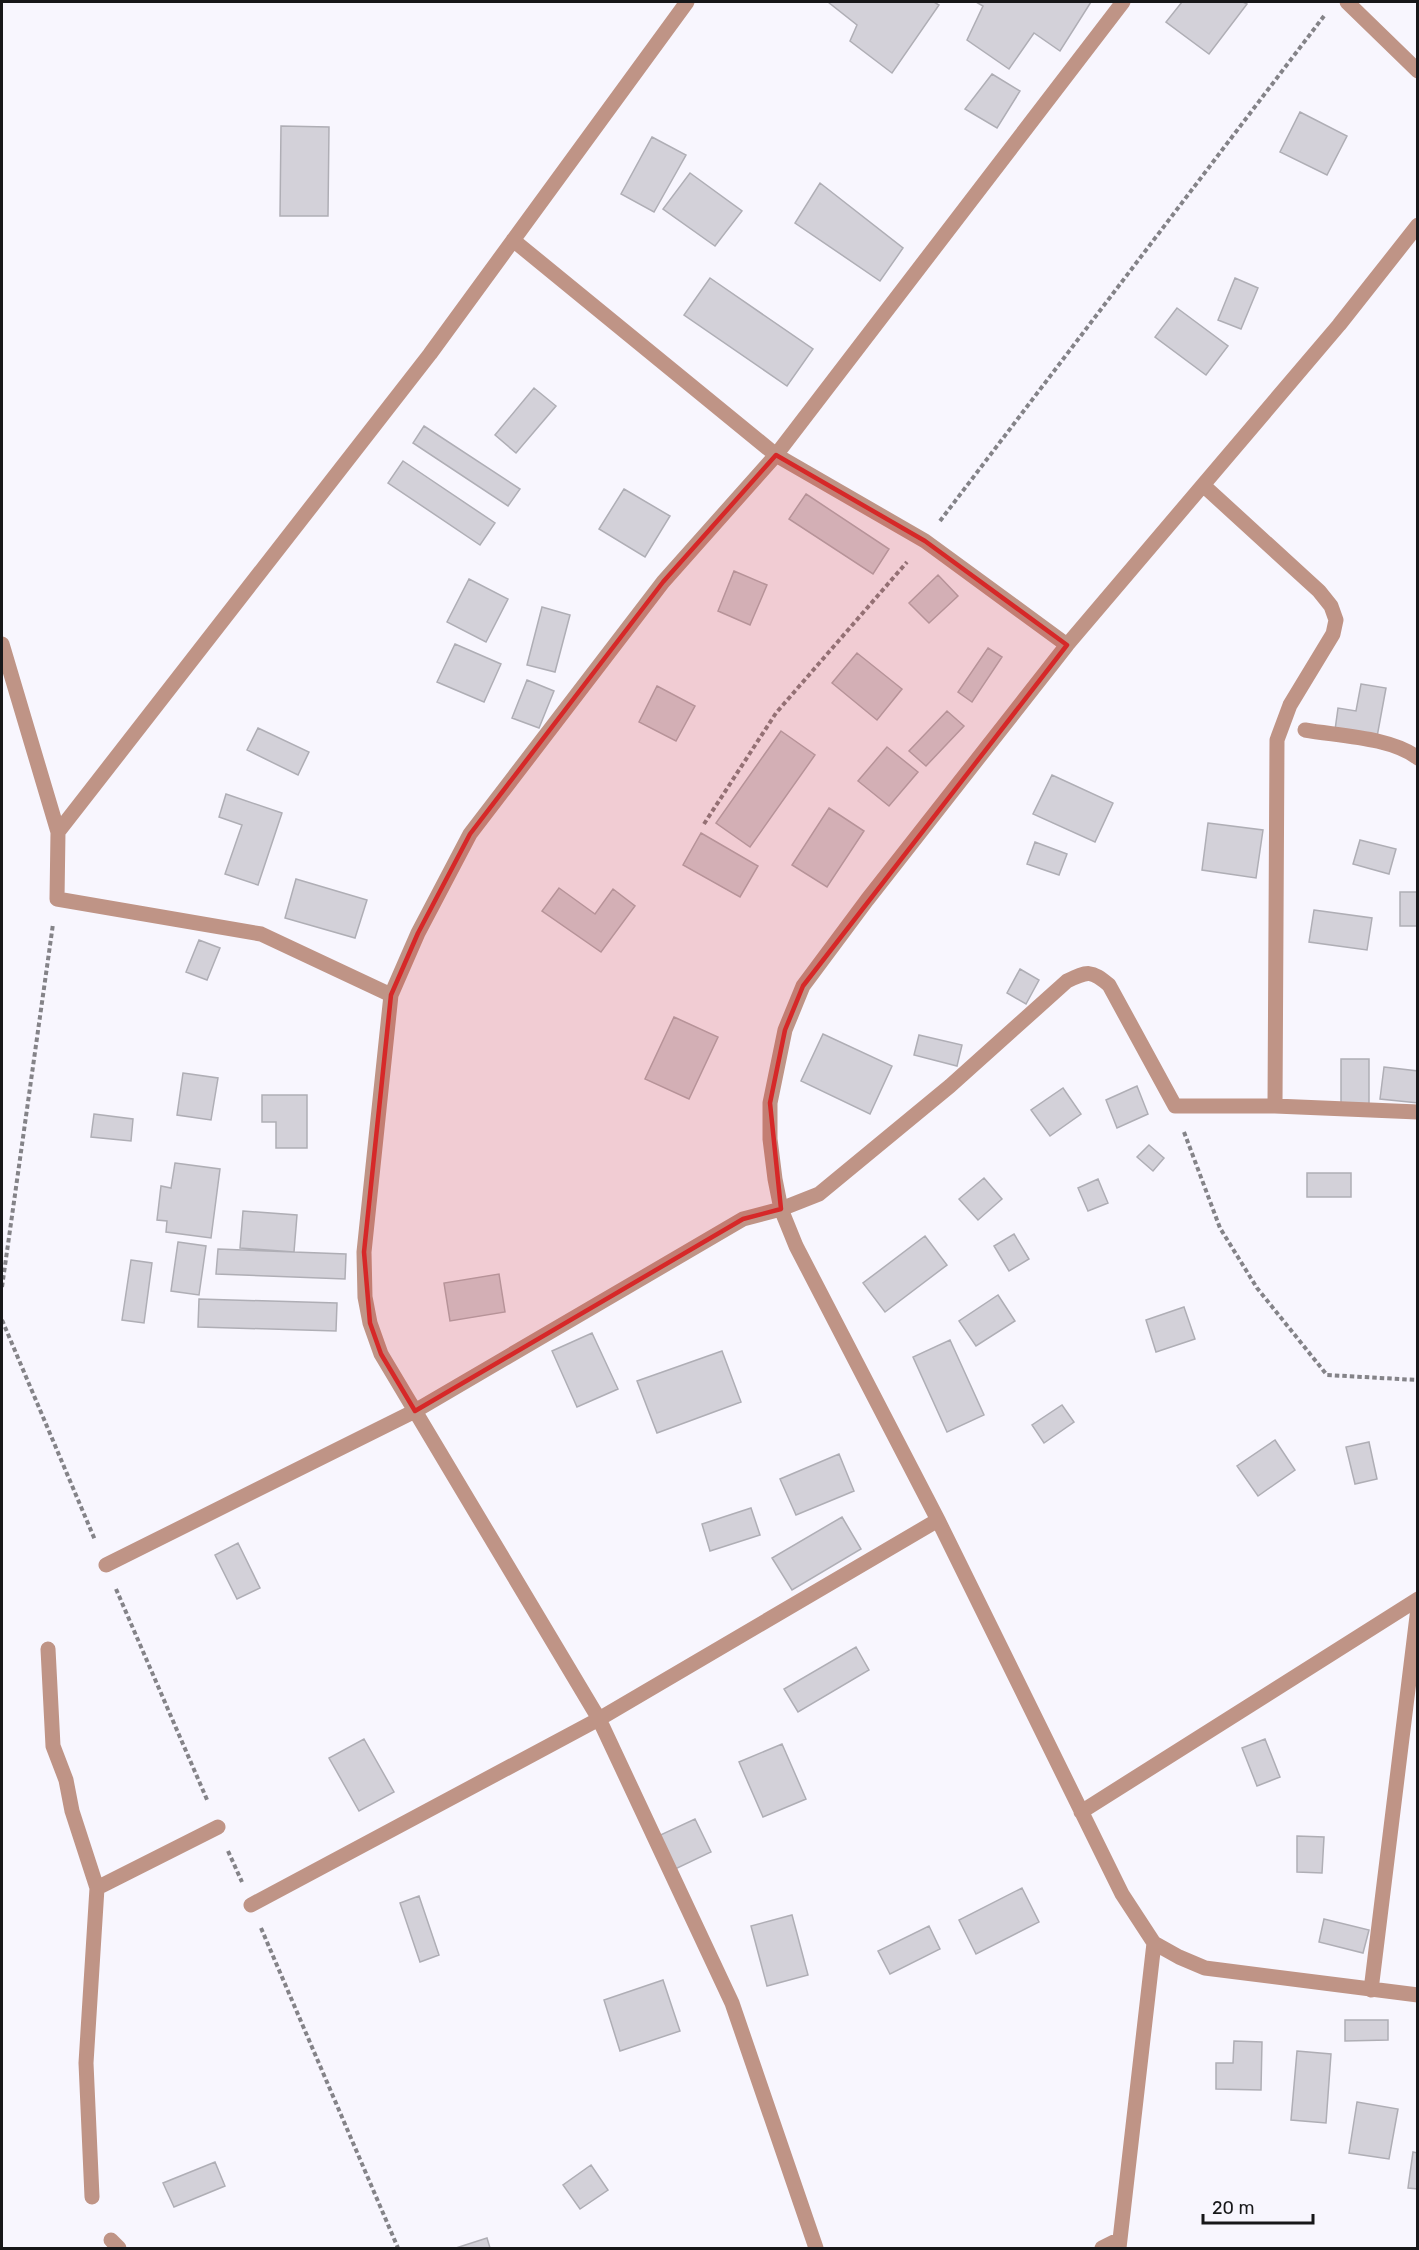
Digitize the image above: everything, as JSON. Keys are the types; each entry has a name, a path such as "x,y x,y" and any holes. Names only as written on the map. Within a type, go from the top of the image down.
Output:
{"street":[{"path":"58,832 430,354 687,2"},
{"path":"816,2248 732,2003 599,1719 381,1354 370,1323 364,1297 364,1252 391,995 418,933 470,834 663,582 776,455 1123,2"},
{"path":"1347,2 1418,71"},
{"path":"1418,225 1339,325 1067,645 867,900 803,986 785,1030 770,1103 770,1138 774,1179 781,1209 796,1246 938,1520 1122,1894 1154,1943 1204,1968 1418,1995"},
{"path":"513,240 776,455 925,541 1067,645"},
{"path":"1203,484 1319,591 1331,606 1336,620 1333,634 1290,705 1276,740 1275,1106"},
{"path":"2,644 58,832 57,899 261,934 391,995"},
{"path":"1305,730 1407,749 1418,758"},
{"path":"106,1565 415,1411 743,1218 781,1209 819,1194 950,1086 1067,981 1084,973 1095,974 1109,985 1175,1106 1275,1106 1418,1112"},
{"path":"251,1905 599,1719 938,1520"},
{"path":"1081,1812 1418,1599"},
{"path":"1371,1990 1418,1608"},
{"path":"48,1649 53,1746 66,1780 72,1811 97,1888 86,2063 93,2197"},
{"path":"97,1888 218,1827"},
{"path":"1102,2248 1120,2243 1154,1943"}],"path":[{"path":"704,824 776,713 925,541 1328,11"},
{"path":"2,1287 57,899"},
{"path":"1175,1106 1220,1228 1257,1288 1327,1376 1418,1380"},
{"path":"2,1320 398,2248"}],"highlighted area":[{"path":"776,455 925,541 1067,645 803,986 785,1030 770,1103 781,1209 743,1219 415,1411 381,1354 370,1323 364,1252 391,995 418,933 470,834 663,582"}],"building":[{"path":"828,2 934,2 939,5 892,73 850,41 857,25"},
{"path":"976,2 1091,2 1060,51 1034,33 1009,69 967,40 983,6"},
{"path":"1182,2 1243,2 1247,4 1209,54 1166,22"},
{"path":"992,74 1020,91 997,128 965,109"},
{"path":"1300,112 1347,136 1327,175 1280,152"},
{"path":"281,126 329,127 328,216 280,216"},
{"path":"652,137 686,155 654,212 621,194"},
{"path":"690,173 742,211 715,246 663,209"},
{"path":"820,183 903,248 880,281 795,223"},
{"path":"710,278 813,349 787,386 684,315"},
{"path":"1235,278 1258,288 1241,329 1218,320"},
{"path":"1177,308 1228,346 1206,375 1155,337"},
{"path":"534,388 556,406 516,453 495,435"},
{"path":"424,426 520,489 508,506 413,443"},
{"path":"403,461 495,523 480,545 388,483"},
{"path":"624,489 670,516 645,557 599,529"},
{"path":"806,494 889,549 873,574 789,519"},
{"path":"734,571 767,585 750,625 718,611"},
{"path":"938,575 958,596 929,623 909,603"},
{"path":"469,579 508,599 486,642 447,622"},
{"path":"542,607 570,615 555,672 527,665"},
{"path":"455,644 501,664 484,702 437,682"},
{"path":"988,648 1002,657 972,702 958,692"},
{"path":"857,653 902,689 877,720 832,683"},
{"path":"527,680 554,691 539,728 512,718"},
{"path":"1361,684 1386,688 1377,737 1335,730 1338,708 1356,711"},
{"path":"657,686 695,706 676,741 639,722"},
{"path":"947,711 964,726 926,766 909,751"},
{"path":"258,728 309,752 298,775 247,750"},
{"path":"781,731 815,755 750,847 716,823"},
{"path":"887,747 918,772 889,806 858,781"},
{"path":"1052,775 1113,803 1095,842 1033,814"},
{"path":"226,794 282,813 258,885 225,874 242,825 219,817"},
{"path":"829,808 864,831 827,887 792,865"},
{"path":"1208,823 1263,830 1256,878 1202,870"},
{"path":"701,833 758,866 740,897 683,865"},
{"path":"1360,840 1396,849 1389,874 1353,864"},
{"path":"1035,842 1067,854 1059,875 1027,864"},
{"path":"296,879 367,900 355,938 285,918"},
{"path":"559,888 595,914 613,889 635,906 601,952 542,911"},
{"path":"1400,892 1418,892 1418,926 1400,926"},
{"path":"1314,910 1372,918 1367,950 1309,942"},
{"path":"199,940 220,948 207,980 186,972"},
{"path":"1020,969 1039,980 1026,1004 1007,993"},
{"path":"674,1017 718,1037 689,1099 645,1079"},
{"path":"823,1034 892,1066 870,1114 801,1081"},
{"path":"919,1035 962,1045 957,1066 914,1055"},
{"path":"1341,1059 1369,1059 1369,1104 1341,1104"},
{"path":"1384,1067 1418,1071 1418,1103 1380,1099"},
{"path":"183,1073 218,1078 211,1120 177,1115"},
{"path":"1137,1086 1148,1114 1117,1128 1106,1100"},
{"path":"1063,1088 1081,1114 1050,1136 1031,1110"},
{"path":"262,1095 307,1095 307,1148 276,1148 276,1122 262,1122"},
{"path":"94,1114 133,1119 131,1141 91,1137"},
{"path":"1149,1145 1164,1158 1153,1171 1137,1157"},
{"path":"175,1163 220,1169 211,1238 166,1232 167,1221 157,1220 161,1186 171,1188"},
{"path":"1307,1173 1351,1173 1351,1197 1307,1197"},
{"path":"984,1178 1002,1199 978,1220 959,1199"},
{"path":"1098,1179 1108,1203 1088,1211 1078,1188"},
{"path":"243,1211 297,1215 294,1252 240,1248"},
{"path":"1014,1234 1029,1259 1009,1271 994,1246"},
{"path":"925,1236 947,1265 885,1312 863,1283"},
{"path":"178,1242 206,1246 199,1295 171,1291"},
{"path":"218,1249 346,1254 345,1279 216,1274"},
{"path":"131,1260 152,1263 144,1323 122,1320"},
{"path":"499,1274 505,1312 450,1321 444,1283"},
{"path":"998,1295 1015,1321 976,1346 959,1321"},
{"path":"199,1299 337,1303 336,1331 198,1327"},
{"path":"1184,1307 1195,1339 1156,1352 1146,1320"},
{"path":"592,1333 618,1389 577,1407 552,1351"},
{"path":"950,1340 984,1415 947,1432 913,1357"},
{"path":"722,1351 741,1402 657,1433 637,1381"},
{"path":"1062,1405 1074,1422 1044,1443 1032,1425"},
{"path":"1275,1440 1295,1470 1258,1496 1237,1466"},
{"path":"1369,1442 1377,1479 1355,1484 1346,1447"},
{"path":"839,1454 854,1491 796,1515 780,1479"},
{"path":"751,1508 760,1535 710,1551 702,1524"},
{"path":"842,1517 861,1549 792,1590 772,1558"},
{"path":"238,1543 260,1588 237,1599 215,1555"},
{"path":"856,1647 869,1670 798,1712 784,1689"},
{"path":"364,1739 394,1792 359,1811 329,1758"},
{"path":"1265,1739 1280,1777 1257,1786 1242,1748"},
{"path":"782,1744 806,1799 763,1817 739,1762"},
{"path":"695,1819 711,1852 671,1871 656,1837"},
{"path":"1297,1836 1324,1837 1322,1873 1297,1872"},
{"path":"1022,1888 1039,1922 976,1954 959,1920"},
{"path":"419,1896 439,1955 420,1962 400,1903"},
{"path":"792,1915 808,1975 767,1986 751,1926"},
{"path":"1324,1919 1369,1930 1363,1953 1319,1942"},
{"path":"929,1926 940,1949 890,1974 878,1951"},
{"path":"663,1980 680,2031 620,2051 604,2000"},
{"path":"1345,2020 1388,2020 1388,2040 1345,2041"},
{"path":"1234,2041 1262,2042 1261,2090 1216,2089 1216,2063 1233,2063"},
{"path":"1297,2051 1331,2054 1326,2123 1291,2120"},
{"path":"1357,2102 1398,2109 1389,2159 1349,2153"},
{"path":"1413,2152 1418,2153 1418,2189 1408,2188"},
{"path":"215,2162 225,2186 174,2207 163,2183"},
{"path":"591,2165 608,2190 580,2209 563,2185"},
{"path":"487,2238 490,2248 456,2248"}]}
